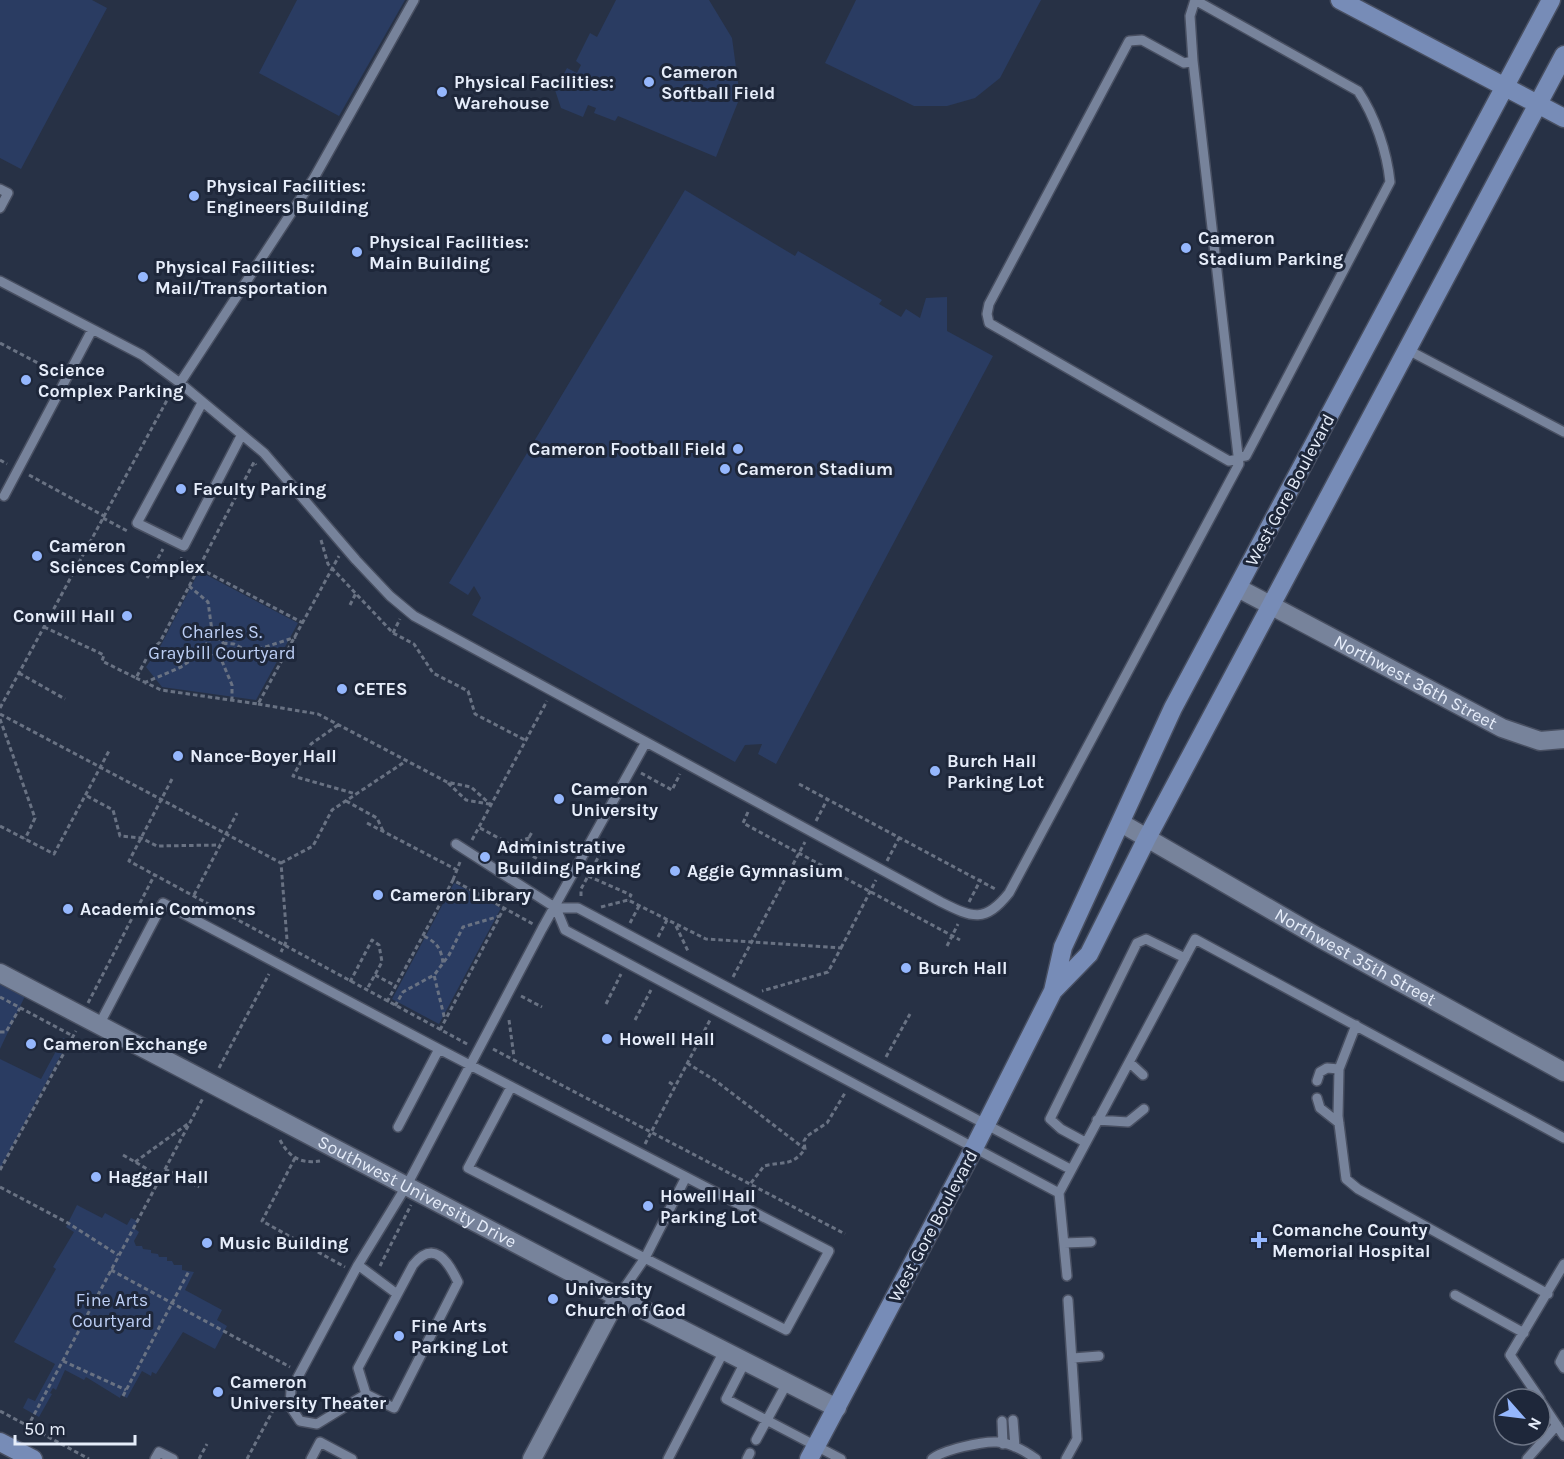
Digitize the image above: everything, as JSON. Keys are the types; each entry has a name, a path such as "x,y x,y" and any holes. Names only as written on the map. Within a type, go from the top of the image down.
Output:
{"main road":[{"path":"1340,0 1564,118"},
{"name":"West Gore Boulevard","path":"813,1453 974,1150 1053,991 1063,946 1173,708 1551,0"},
{"name":"West Gore Boulevard","path":"1053,991 1089,954 1148,838 1564,55"},
{"path":"1,1444 33,1459"}],"street":[{"name":"Northwest 36th Street","path":"1238,588 1502,728 1540,741 1564,739"},
{"name":"Northwest 35th Street","path":"1121,823 1318,937 1564,1072"},
{"name":"Southwest University Drive","path":"0,973 618,1297 837,1408"},
{"path":"532,1459 618,1297"}],"lane":[{"path":"180,383 314,178 414,0"},
{"path":"0,281 142,355 180,383 264,453 390,596 414,616 963,914 983,915 997,907 1009,893 1236,471 1238,458 1193,61 1190,16 1195,0 1358,92 1368,105 1390,182 1246,456 1238,458 1229,460 989,323 987,314 989,304 1129,41 1142,40 1184,63 1193,61"},
{"path":"0,189 8,193 0,207"},
{"path":"4,496 92,330"},
{"path":"1408,350 1564,432"},
{"path":"202,403 137,523 184,546 241,436"},
{"path":"366,1394 317,1424 300,1421 290,1406 291,1390 358,1265 407,1185 646,742"},
{"path":"456,844 555,908 565,930 974,1150 1059,1193"},
{"path":"99,1025 163,903 511,1087 829,1251 786,1330 468,1168 511,1087"},
{"path":"555,908 578,908 1070,1169"},
{"path":"1085,1142 1061,1129 1050,1119 1137,944 1146,939 1185,958"},
{"path":"1067,1276 1059,1193 1195,939 1564,1138"},
{"path":"1356,1025 1339,1069 1339,1123 1346,1179 1358,1189 1548,1294"},
{"path":"398,1127 439,1048"},
{"path":"1128,1062 1143,1075"},
{"path":"1317,1081 1320,1072 1327,1068 1339,1069"},
{"path":"1317,1098 1320,1108 1339,1123"},
{"path":"1097,1120 1128,1122 1144,1109"},
{"path":"618,1297 645,1258 686,1177"},
{"path":"1064,1243 1090,1242"},
{"path":"431,1253 448,1261 458,1282 394,1408 366,1394 358,1368 402,1285 420,1256 431,1253"},
{"path":"1532,1387 1510,1355 1564,1264"},
{"path":"358,1265 397,1294"},
{"path":"1455,1295 1524,1332"},
{"path":"1066,1459 1077,1439 1068,1300"},
{"path":"668,1459 724,1351"},
{"path":"1564,1354 1560,1362 1564,1368"},
{"path":"1072,1358 1099,1356"},
{"path":"745,1362 726,1399 767,1420 813,1453 841,1459"},
{"path":"756,1440 787,1383"},
{"path":"1552,1417 1564,1436"},
{"path":"1013,1420 1015,1447"},
{"path":"1002,1421 1004,1444"},
{"path":"1527,1459 1557,1425"},
{"path":"311,1459 320,1442 352,1459"},
{"path":"932,1459 940,1452 996,1442 1015,1447 1036,1459"},
{"path":"155,1459 159,1452 173,1459"}],"path":[{"path":"0,343 67,378"},
{"path":"0,708 172,391"},
{"path":"0,460 133,534"},
{"path":"136,678 151,650 160,642 254,462 261,471"},
{"path":"320,536 326,559 332,568 393,633 414,644 433,673 468,691 475,714 525,740"},
{"path":"153,544 303,623"},
{"path":"258,704 344,546"},
{"path":"147,578 163,549"},
{"path":"189,586 208,602 213,638"},
{"path":"350,605 356,593"},
{"path":"44,627 105,655 102,661 161,690 318,714 447,782 466,800 490,804"},
{"path":"223,644 234,644 250,652 296,637"},
{"path":"213,638 219,639 223,644 223,650 219,654 212,655 207,649 208,641 213,638"},
{"path":"144,682 181,667 207,649"},
{"path":"219,654 232,685 232,700"},
{"path":"19,674 66,699"},
{"path":"552,691 490,804 480,828 566,873"},
{"path":"0,714 281,863"},
{"path":"0,719 35,818 25,839"},
{"path":"339,725 311,744 293,776 356,794"},
{"path":"0,826 54,854 87,796 110,749"},
{"path":"281,863 313,846 332,810 406,760"},
{"path":"638,784 643,774 672,790 680,773 690,778"},
{"path":"172,779 129,861 470,1046"},
{"path":"447,782 471,787 490,804"},
{"path":"799,784 999,891"},
{"path":"87,796 113,810 120,836 141,838 157,846 220,845"},
{"path":"728,987 828,798"},
{"path":"346,801 377,818 383,831"},
{"path":"740,805 750,810 743,823 960,940"},
{"path":"194,895 237,813"},
{"path":"367,823 457,870"},
{"path":"522,850 532,832"},
{"path":"583,900 580,893 587,876 610,835"},
{"path":"762,991 828,972 900,836"},
{"path":"511,844 529,838"},
{"path":"529,838 535,856"},
{"path":"219,1068 287,940 281,863"},
{"path":"587,876 631,895 628,900"},
{"path":"387,1002 453,880 535,926"},
{"path":"600,908 628,900 706,939 841,948"},
{"path":"440,1030 504,908"},
{"path":"395,1006 403,992 434,975 463,927 500,916"},
{"path":"675,924 688,951"},
{"path":"424,936 436,942 441,950 443,963"},
{"path":"350,982 372,940 379,945 382,962 366,991"},
{"path":"606,1004 622,972"},
{"path":"375,975 396,986"},
{"path":"434,975 445,1020"},
{"path":"635,1020 652,989"},
{"path":"521,996 542,1007"},
{"path":"0,997 73,1036"},
{"path":"0,1032 6,1032 20,1008"},
{"path":"651,1131 715,1011"},
{"path":"885,1058 910,1014"},
{"path":"509,1020 514,1058"},
{"path":"493,1049 514,1058 845,1234"},
{"path":"687,1063 716,1081 805,1149"},
{"path":"669,1082 675,1086"},
{"path":"750,1184 764,1166 795,1161 805,1149 804,1141 807,1136 827,1124 845,1093"},
{"path":"28,1426 205,1094 214,1100"},
{"path":"135,1162 190,1122"},
{"path":"278,1136 288,1154 303,1162 326,1159"},
{"path":"123,1155 161,1177"},
{"path":"295,1158 262,1221 348,1268"},
{"path":"165,1169 199,1187"},
{"path":"0,1187 68,1223 119,1256"},
{"path":"402,1285 385,1275 380,1266 412,1204"},
{"path":"111,1270 294,1370"},
{"path":"123,1396 189,1271"},
{"path":"63,1361 126,1389"},
{"path":"248,1459 279,1399"},
{"path":"0,1411 89,1459"},
{"path":"199,1459 207,1444"}],"green space":[{"path":"0,0 92,0 107,8 21,169 0,158"},
{"path":"297,0 405,0 339,116 259,73"},
{"name":"Cameron Softball Field","path":"616,0 709,0 732,38 740,97 716,157 618,116 615,121 594,113 596,108 588,105 583,117 561,108 555,90 567,68 577,73 581,65 576,61 590,33 597,37"},
{"path":"856,0 1041,0 1000,78 975,98 947,106 914,106 825,63"},
{"name":"Cameron Stadium","path":"685,190 795,256 798,251 882,300 879,304 901,317 906,309 920,318 926,298 947,297 947,331 993,356 776,764 758,754 762,744 745,745 735,762 472,615 481,598 474,586 468,595 449,583"},
{"name":"Charles S. Graybill Courtyard","path":"199,571 298,623 256,700 162,687 146,667 161,645"},
{"path":"454,883 501,908 439,1024 392,999"},
{"path":"0,984 25,996 0,1049"},
{"path":"63,1038 69,1040 0,1169 0,1059 41,1079"},
{"name":"Fine Arts Courtyard","path":"77,1205 102,1218 105,1213 127,1225 131,1218 138,1221 134,1228 139,1232 134,1241 136,1246 151,1250 151,1253 158,1254 159,1257 167,1257 167,1261 172,1261 174,1265 182,1265 182,1270 194,1272 185,1290 222,1310 217,1320 227,1326 215,1349 183,1332 156,1374 152,1372 151,1376 142,1371 127,1398 121,1395 120,1398 86,1377 84,1380 65,1370 56,1390 53,1388 50,1393 52,1394 39,1417 23,1408 28,1398 35,1401 55,1364 14,1342 56,1269 53,1267 74,1232 66,1227"}],"place":[{"name":"Cameron Softball Field","path":"649,82"},
{"name":"Physical Facilities: Warehouse","path":"442,92"},
{"name":"Physical Facilities: Engineers Building","path":"194,196"},
{"name":"Cameron Stadium Parking","path":"1186,248"},
{"name":"Physical Facilities: Main Building","path":"357,252"},
{"name":"Physical Facilities: Mail/Transportation","path":"143,277"},
{"name":"Science Complex Parking","path":"26,380"},
{"name":"Cameron Football Field","path":"738,449"},
{"name":"Cameron Stadium","path":"725,469"},
{"name":"Faculty Parking","path":"181,489"},
{"name":"Cameron Sciences Complex","path":"37,556"},
{"name":"Conwill Hall","path":"127,616"},
{"name":"CETES","path":"342,689"},
{"name":"Nance-Boyer Hall","path":"178,756"},
{"name":"Burch Hall Parking Lot","path":"935,771"},
{"name":"Cameron University","path":"559,799"},
{"name":"Administrative Building Parking","path":"485,857"},
{"name":"Aggie Gymnasium","path":"675,871"},
{"name":"Cameron Library","path":"378,895"},
{"name":"Academic Commons","path":"68,909"},
{"name":"Burch Hall","path":"906,968"},
{"name":"Howell Hall","path":"607,1039"},
{"name":"Cameron Exchange","path":"31,1044"},
{"name":"Haggar Hall","path":"96,1177"},
{"name":"Howell Hall Parking Lot","path":"648,1206"},
{"name":"Comanche County Memorial Hospital","path":"1259,1240"},
{"name":"Music Building","path":"207,1243"},
{"name":"University Church of God","path":"553,1299"},
{"name":"Fine Arts Parking Lot","path":"399,1336"},
{"name":"Cameron University Theater","path":"218,1392"}]}
